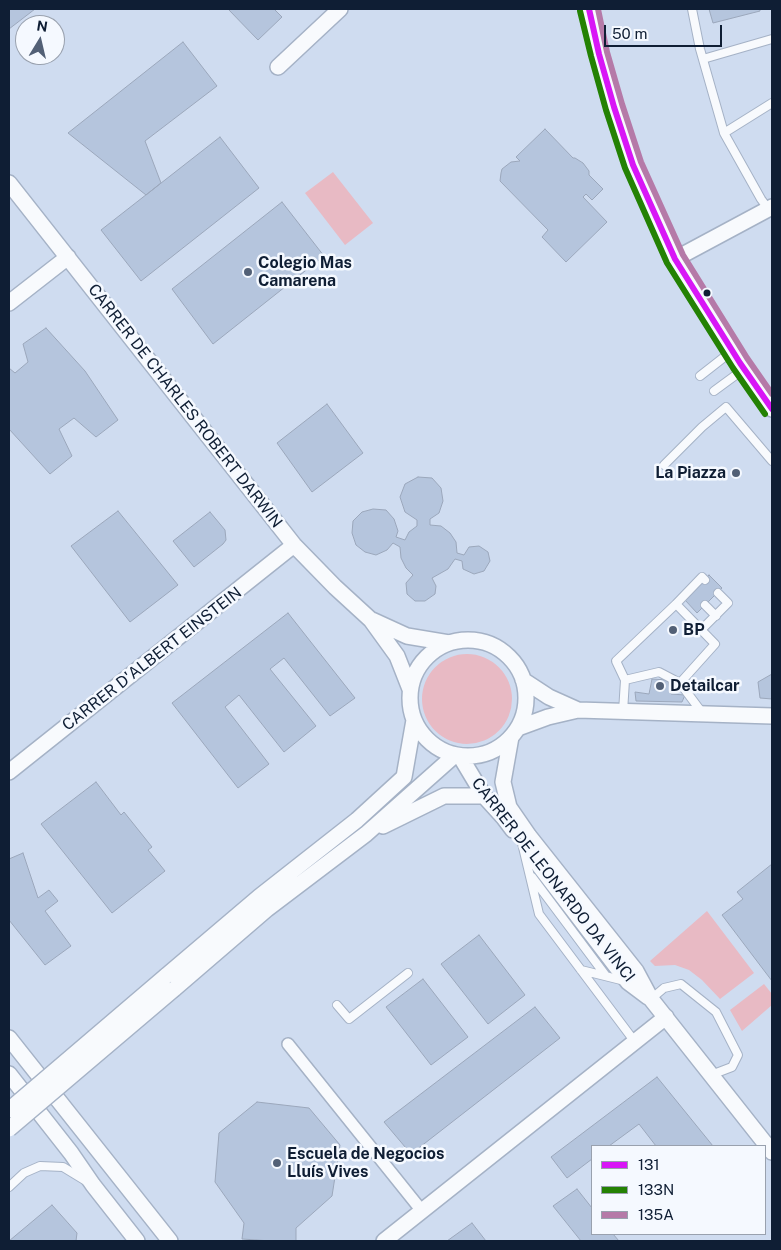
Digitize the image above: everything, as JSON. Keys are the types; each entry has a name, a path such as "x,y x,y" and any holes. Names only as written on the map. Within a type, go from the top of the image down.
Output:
{"street":[{"path":"278,67 340,9"},
{"path":"589,9 603,70 623,135 646,198 675,258 732,351 772,410"},
{"name":"CARRER DE CHARLES ROBERT DARWIN","path":"9,182 294,545 335,588 371,620 397,656 410,689"},
{"path":"675,258 771,210"},
{"path":"9,303 68,257"},
{"name":"CARRER D'ALBERT EINSTEIN","path":"9,772 294,545"},
{"name":"CARRER DE CHARLES ROBERT DARWIN","path":"371,620 407,636 449,643"},
{"path":"514,733 524,713 526,696 523,680 515,664 502,651 485,643 467,640 449,643 435,650 423,661 415,674 410,689 410,705 414,720 423,736 438,748 458,755 479,755 496,749 514,733 548,717 578,710 772,716"},
{"path":"523,680 549,697 578,710"},
{"path":"9,1129 170,983 259,897 357,820 404,776 414,720"},
{"name":"CARRER DE LEONARDO DA VINCI","path":"514,733 503,782 509,807 529,836 636,971 651,999 772,1152"},
{"path":"9,1110 170,983 366,834 458,755"},
{"name":"CARRER DE LEONARDO DA VINCI","path":"458,755 484,796 504,818 628,982 651,999"},
{"path":"366,834 444,796 484,796"},
{"path":"384,1241 666,1017"},
{"path":"9,1038 170,1241"},
{"path":"288,1044 422,1211"},
{"path":"9,1074 137,1241"}],"lane":[{"path":"692,9 703,59 724,133 761,200 771,210"},
{"path":"703,59 772,39"},
{"path":"724,133 772,103"},
{"path":"700,376 732,351"},
{"path":"714,391 744,369"},
{"path":"664,465 702,427 726,407 772,460"},
{"path":"623,712 625,680 616,661 691,592 702,577 705,580"},
{"path":"701,630 728,603 718,592"},
{"path":"676,604 714,644 680,683"},
{"path":"705,605 716,616"},
{"path":"625,680 659,672 680,683 703,714"},
{"path":"522,843 539,914 635,1042"},
{"path":"529,874 606,976"},
{"path":"581,970 628,982"},
{"path":"337,1005 349,1020 408,973"},
{"path":"651,999 664,988 681,984 716,1012 738,1055 732,1067 711,1075"},
{"path":"9,1187 24,1174 40,1166 63,1167 93,1185"}],"shaded area":[{"path":"333,172 373,223 345,245 305,193"},
{"path":"467,654 484,657 499,667 509,682 512,699 509,716 499,731 484,741 467,744 450,741 435,731 425,716 422,699 425,682 435,667 450,657"},
{"path":"707,911 754,973 720,999 702,980 689,970 675,965 655,966 650,961"},
{"path":"764,984 772,994 772,1005 742,1031 730,1010"}],"building":[{"path":"9,9 35,9 27,15 15,15 15,24 9,29"},
{"path":"228,9 274,9 282,17 258,40"},
{"path":"709,9 760,9 760,11 713,23"},
{"path":"183,42 217,86 145,141 161,183 146,195 68,133"},
{"path":"545,129 573,158 583,163 589,171 589,175 603,189 592,200 586,194 583,197 607,222 566,262 542,237 548,230 500,181 502,169 511,162 520,161 516,157"},
{"path":"220,137 259,188 141,281 101,230"},
{"name":"Colegio Mas Camarena","path":"282,202 324,256 213,344 172,289"},
{"path":"46,328 85,371 118,420 96,437 74,418 59,429 72,456 50,474 9,429 9,368 15,373 28,362 23,344"},
{"path":"327,404 363,453 312,492 277,443"},
{"path":"418,477 432,478 441,488 443,501 439,513 430,519 430,525 441,526 450,533 456,542 457,553 464,555 469,547 479,546 488,552 490,561 484,571 474,574 463,569 462,561 455,559 448,569 432,578 436,586 435,594 425,601 415,601 407,594 406,583 413,575 406,568 401,558 400,547 393,543 387,550 376,555 365,552 356,545 352,533 353,521 362,512 373,509 386,510 394,519 398,531 396,537 405,540 409,532 417,526 417,520 405,512 400,497 405,484"},
{"path":"118,511 178,585 130,622 71,546"},
{"path":"210,512 225,530 226,540 194,567 173,541"},
{"path":"709,575 722,588 697,613 685,600"},
{"path":"288,613 355,698 330,716 284,658 270,669 316,726 284,752 239,695 225,707 269,764 238,788 172,703"},
{"path":"772,674 772,699 760,698 758,682"},
{"name":"Detailcar","path":"652,679 668,680 671,694 685,695 682,702 636,701 635,692 649,694"},
{"path":"96,782 121,815 124,812 152,847 148,850 165,871 112,913 41,824"},
{"path":"23,853 38,898 49,890 58,901 45,911 71,946 45,965 9,920 9,859"},
{"path":"772,864 772,981 722,915 743,899 737,892"},
{"path":"479,935 525,995 488,1024 441,964"},
{"path":"423,979 468,1037 431,1065 386,1007"},
{"path":"535,1007 560,1038 411,1154 384,1122"},
{"path":"657,1077 712,1145 655,1145 639,1124 610,1145 591,1145 591,1160 567,1178 551,1157"},
{"name":"Escuela de Negocios Lluís Vives","path":"257,1102 309,1108 340,1145 332,1196 296,1228 296,1241 242,1239 244,1223 215,1182 219,1133"},
{"path":"577,1189 591,1207 591,1235 614,1235 619,1241 581,1241 553,1206"},
{"path":"52,1205 77,1233 76,1241 9,1241"},
{"path":"472,1223 486,1241 447,1241"}],"transit line":[{"name":"131","path":"589,9 599,54 633,165 675,259 740,363 772,409"},
{"name":"135A","path":"598,9 607,52 641,162 683,255 747,358 772,394"},
{"name":"133N","path":"580,11 606,110 625,168 667,263 733,368 765,414"}],"place":[{"name":"Colegio Mas Camarena","path":"248,272"},
{"name":"La Piazza","path":"736,473"},
{"name":"BP","path":"673,630"},
{"name":"Detailcar","path":"660,686"},
{"name":"Escuela de Negocios Lluís Vives","path":"277,1163"}]}
